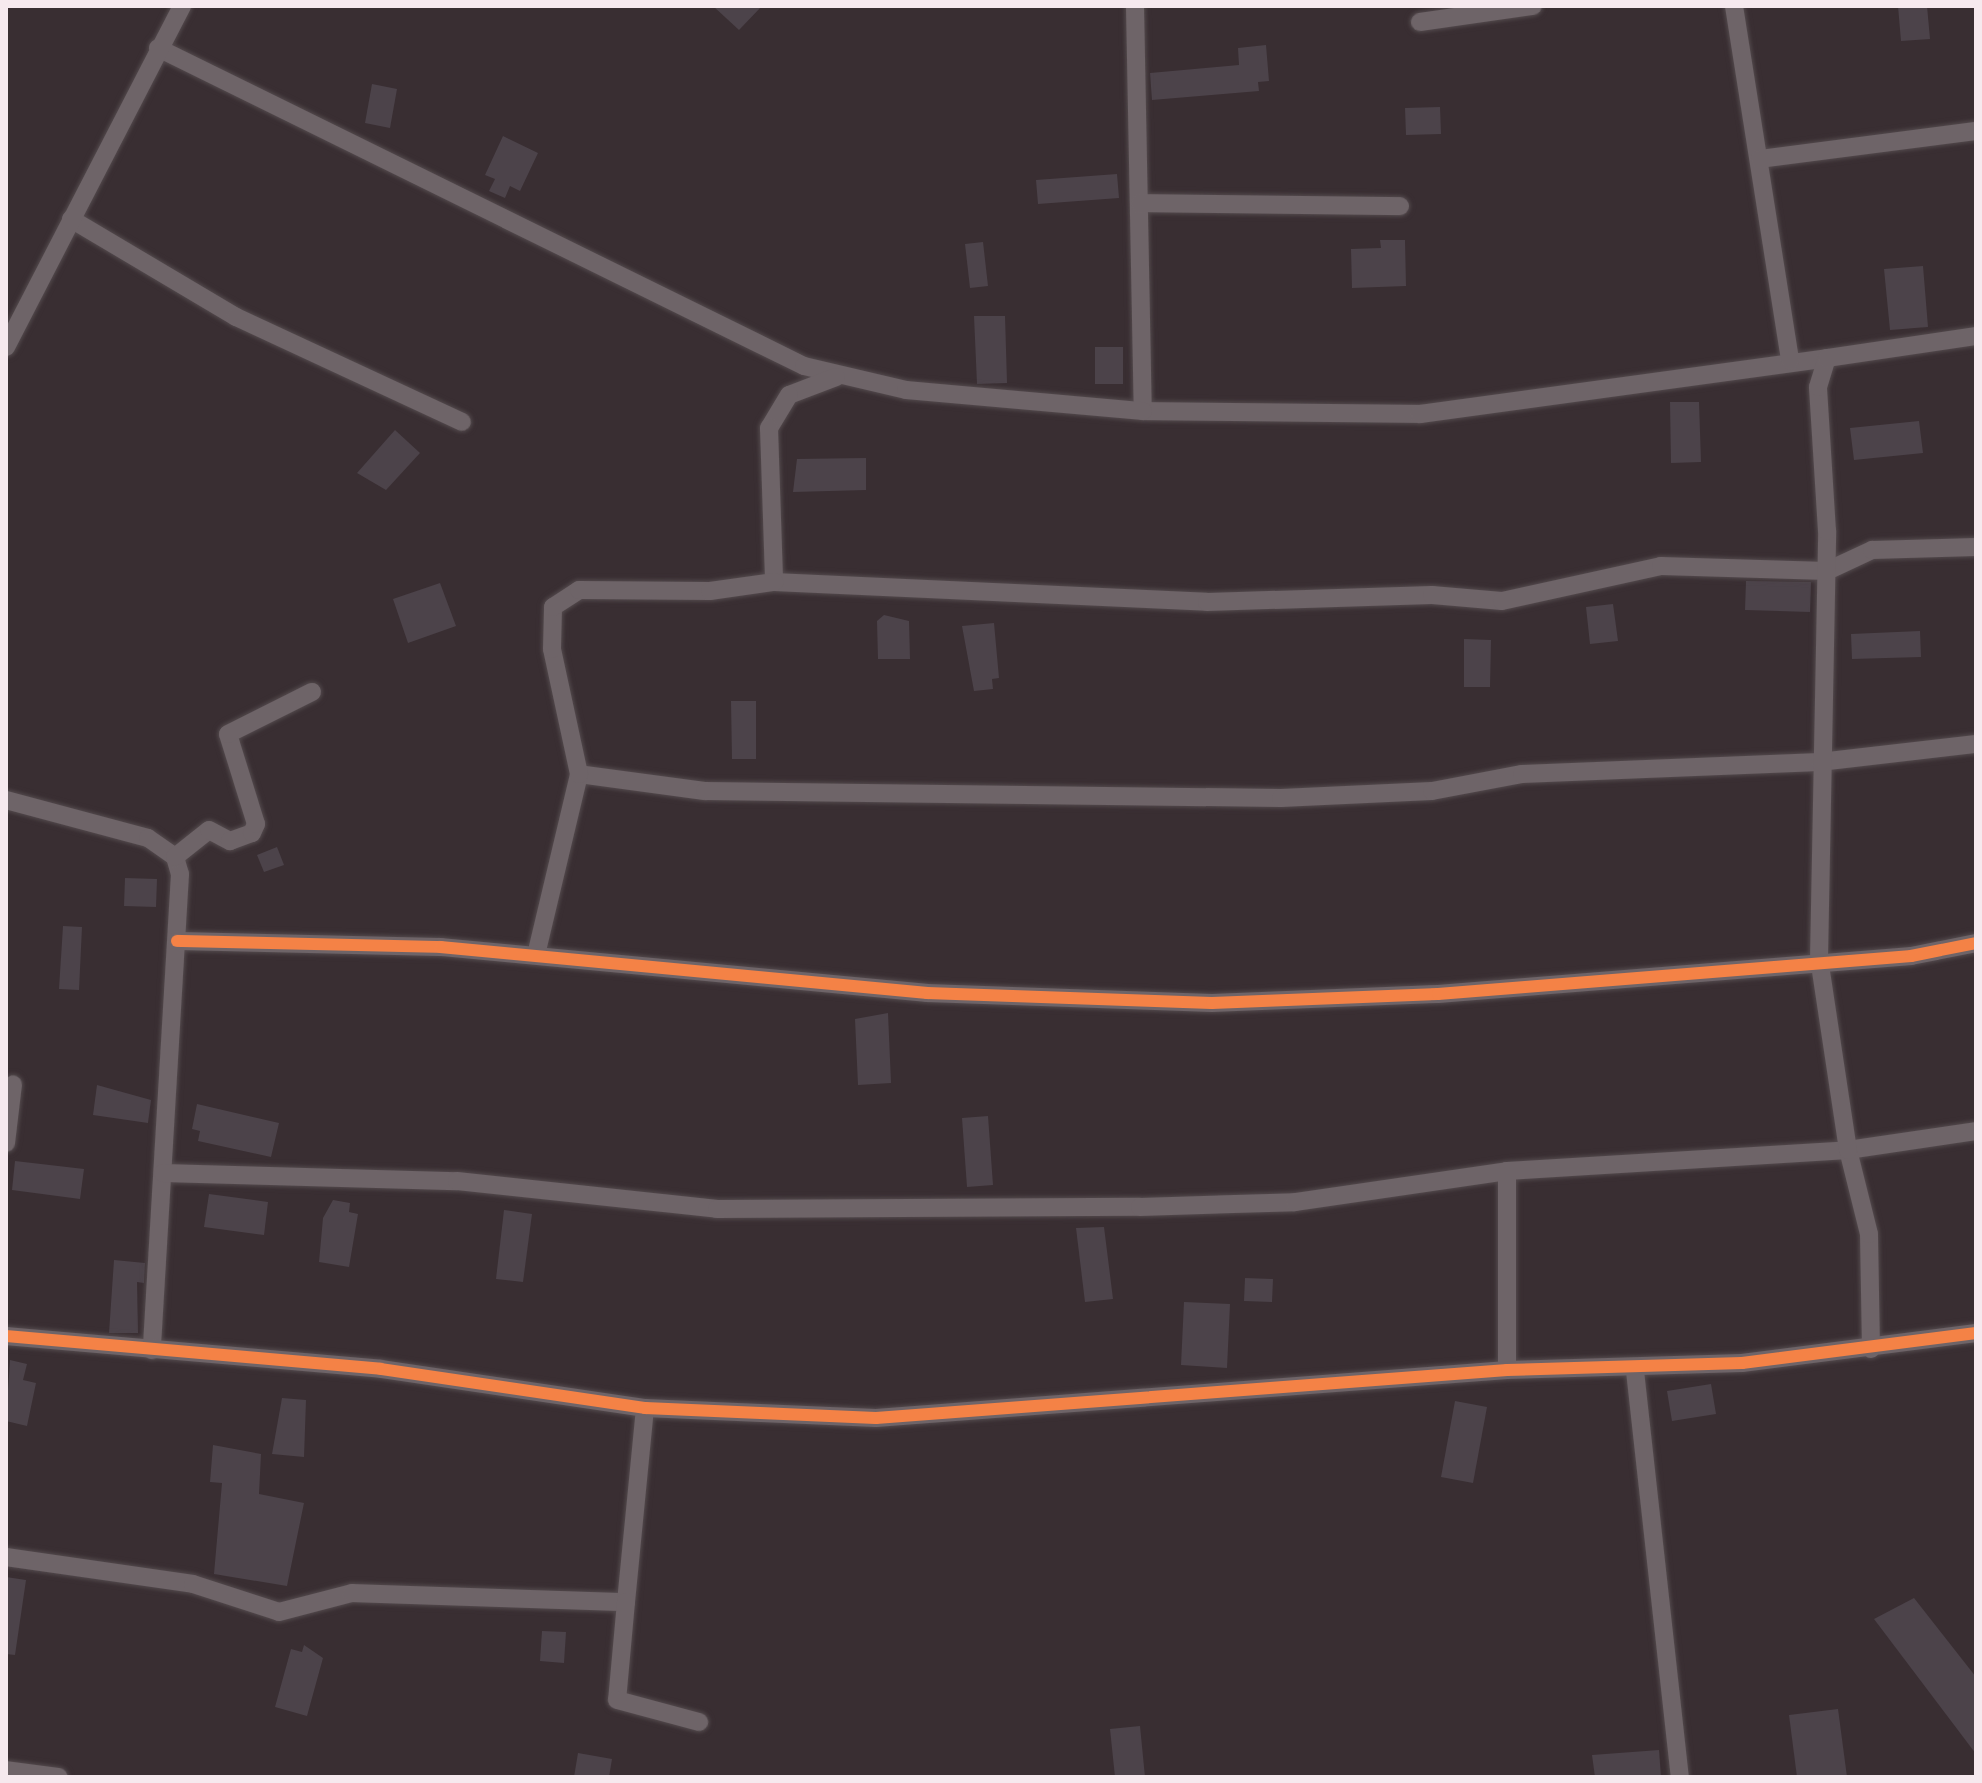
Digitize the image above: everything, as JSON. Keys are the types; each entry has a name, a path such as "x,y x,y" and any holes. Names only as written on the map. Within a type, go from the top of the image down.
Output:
{"street":[{"path":"6,347 182,6"},
{"path":"1135,6 1131,89 1140,203 1143,411"},
{"path":"1420,22 1533,6"},
{"path":"1734,6 1790,361"},
{"path":"158,48 836,377 1143,411 1420,414 1976,336"},
{"path":"1760,159 1976,131"},
{"path":"1140,203 1400,206"},
{"path":"71,219 236,317 462,422"},
{"path":"1827,358 1818,387 1827,571 1820,762 1819,959 1848,1150 1869,1234 1871,1349"},
{"path":"774,582 769,428 789,395 836,377"},
{"path":"536,955 579,774 552,649 553,607 579,590 710,591 774,582 1207,602 1420,595 1502,601 1661,566 1827,571 1872,550 1976,547"},
{"path":"175,857 209,830 230,841 252,833 256,824 228,734 312,692"},
{"path":"579,774 705,791 1281,798 1432,791 1522,774 1820,762 1976,744"},
{"path":"6,800 148,838 175,857"},
{"path":"152,1350 177,941 175,857"},
{"path":"177,941 536,955 927,993 1196,1003 1438,994 1819,959 1911,956 1976,943"},
{"path":"6,1143 13,1084"},
{"path":"163,1173 457,1181 717,1209 1295,1202 1507,1171 1848,1150 1976,1131"},
{"path":"1507,1171 1507,1370"},
{"path":"6,1336 381,1369 645,1408 876,1418 1507,1370 1635,1371 1871,1349 1976,1333"},
{"path":"1635,1371 1680,1777"},
{"path":"645,1408 617,1700 699,1722"},
{"path":"6,1557 170,1580 279,1612 352,1593 626,1602"},
{"path":"6,1770 59,1777"}],"building":[{"path":"713,6 762,6 739,30"},
{"path":"1898,6 1927,6 1930,39 1901,41"},
{"path":"1266,45 1269,81 1258,82 1259,91 1152,100 1150,73 1239,65 1238,48"},
{"path":"372,84 397,89 390,128 365,123"},
{"path":"1440,107 1441,134 1406,135 1405,108"},
{"path":"503,136 538,153 520,191 510,186 505,198 489,191 495,179 485,175"},
{"path":"1117,174 1119,198 1038,204 1036,180"},
{"path":"1380,240 1405,240 1406,286 1352,288 1351,249 1381,248"},
{"path":"983,242 988,286 970,288 965,244"},
{"path":"1923,266 1928,327 1890,330 1884,269"},
{"path":"974,316 1005,316 1007,383 977,384"},
{"path":"1095,347 1123,347 1123,384 1095,384"},
{"path":"1670,402 1699,402 1701,462 1671,463"},
{"path":"1919,421 1923,453 1854,460 1850,428"},
{"path":"395,430 420,453 386,490 357,473"},
{"path":"866,458 866,490 793,492 797,459"},
{"path":"1746,581 1811,582 1810,612 1745,610"},
{"path":"440,583 456,626 408,643 393,599"},
{"path":"1613,604 1618,641 1590,644 1586,607"},
{"path":"884,615 909,621 910,659 878,659 877,621"},
{"path":"994,623 999,678 992,679 993,689 974,691 962,626"},
{"path":"1920,631 1921,657 1852,659 1851,634"},
{"path":"1464,639 1491,640 1490,687 1464,687"},
{"path":"731,701 756,701 756,759 732,759"},
{"path":"277,847 284,865 264,872 257,855"},
{"path":"125,878 157,879 156,907 124,906"},
{"path":"63,926 82,927 79,990 59,989"},
{"path":"888,1013 891,1083 858,1085 855,1019"},
{"path":"97,1085 151,1100 148,1123 93,1115"},
{"path":"197,1104 279,1123 271,1157 198,1141 200,1131 192,1129"},
{"path":"988,1116 993,1185 967,1187 962,1118"},
{"path":"15,1161 84,1169 80,1199 12,1190"},
{"path":"209,1194 268,1202 264,1235 204,1227"},
{"path":"333,1200 350,1203 349,1212 358,1214 349,1267 319,1262 323,1218"},
{"path":"504,1210 532,1214 523,1282 496,1279"},
{"path":"1104,1227 1113,1299 1085,1302 1076,1228"},
{"path":"114,1260 145,1263 144,1283 137,1282 138,1333 109,1333"},
{"path":"1245,1278 1273,1279 1272,1302 1244,1301"},
{"path":"1184,1302 1230,1304 1227,1368 1181,1365"},
{"path":"10,1360 27,1364 23,1380 36,1383 27,1426 6,1421"},
{"path":"1711,1384 1716,1414 1672,1421 1667,1391"},
{"path":"282,1398 306,1400 304,1457 272,1454"},
{"path":"1455,1401 1487,1407 1473,1483 1441,1477"},
{"path":"213,1445 261,1454 259,1494 304,1503 287,1586 214,1574 222,1483 210,1482"},
{"path":"6,1577 26,1580 15,1655 6,1654"},
{"path":"1914,1598 1976,1677 1976,1754 1874,1619"},
{"path":"542,1631 566,1632 564,1663 540,1661"},
{"path":"304,1645 323,1658 307,1716 275,1707 291,1649 302,1652"},
{"path":"1838,1709 1847,1777 1797,1777 1789,1715"},
{"path":"1140,1726 1145,1777 1115,1777 1110,1729"},
{"path":"1659,1750 1661,1777 1595,1777 1592,1755"},
{"path":"578,1753 612,1759 609,1777 574,1777"}],"cycle path":[{"path":"177,941 441,947 927,993 1212,1003 1438,994 1911,956 1976,943"},
{"path":"6,1336 381,1369 645,1408 876,1418 1507,1370 1742,1363 1976,1333"}]}
